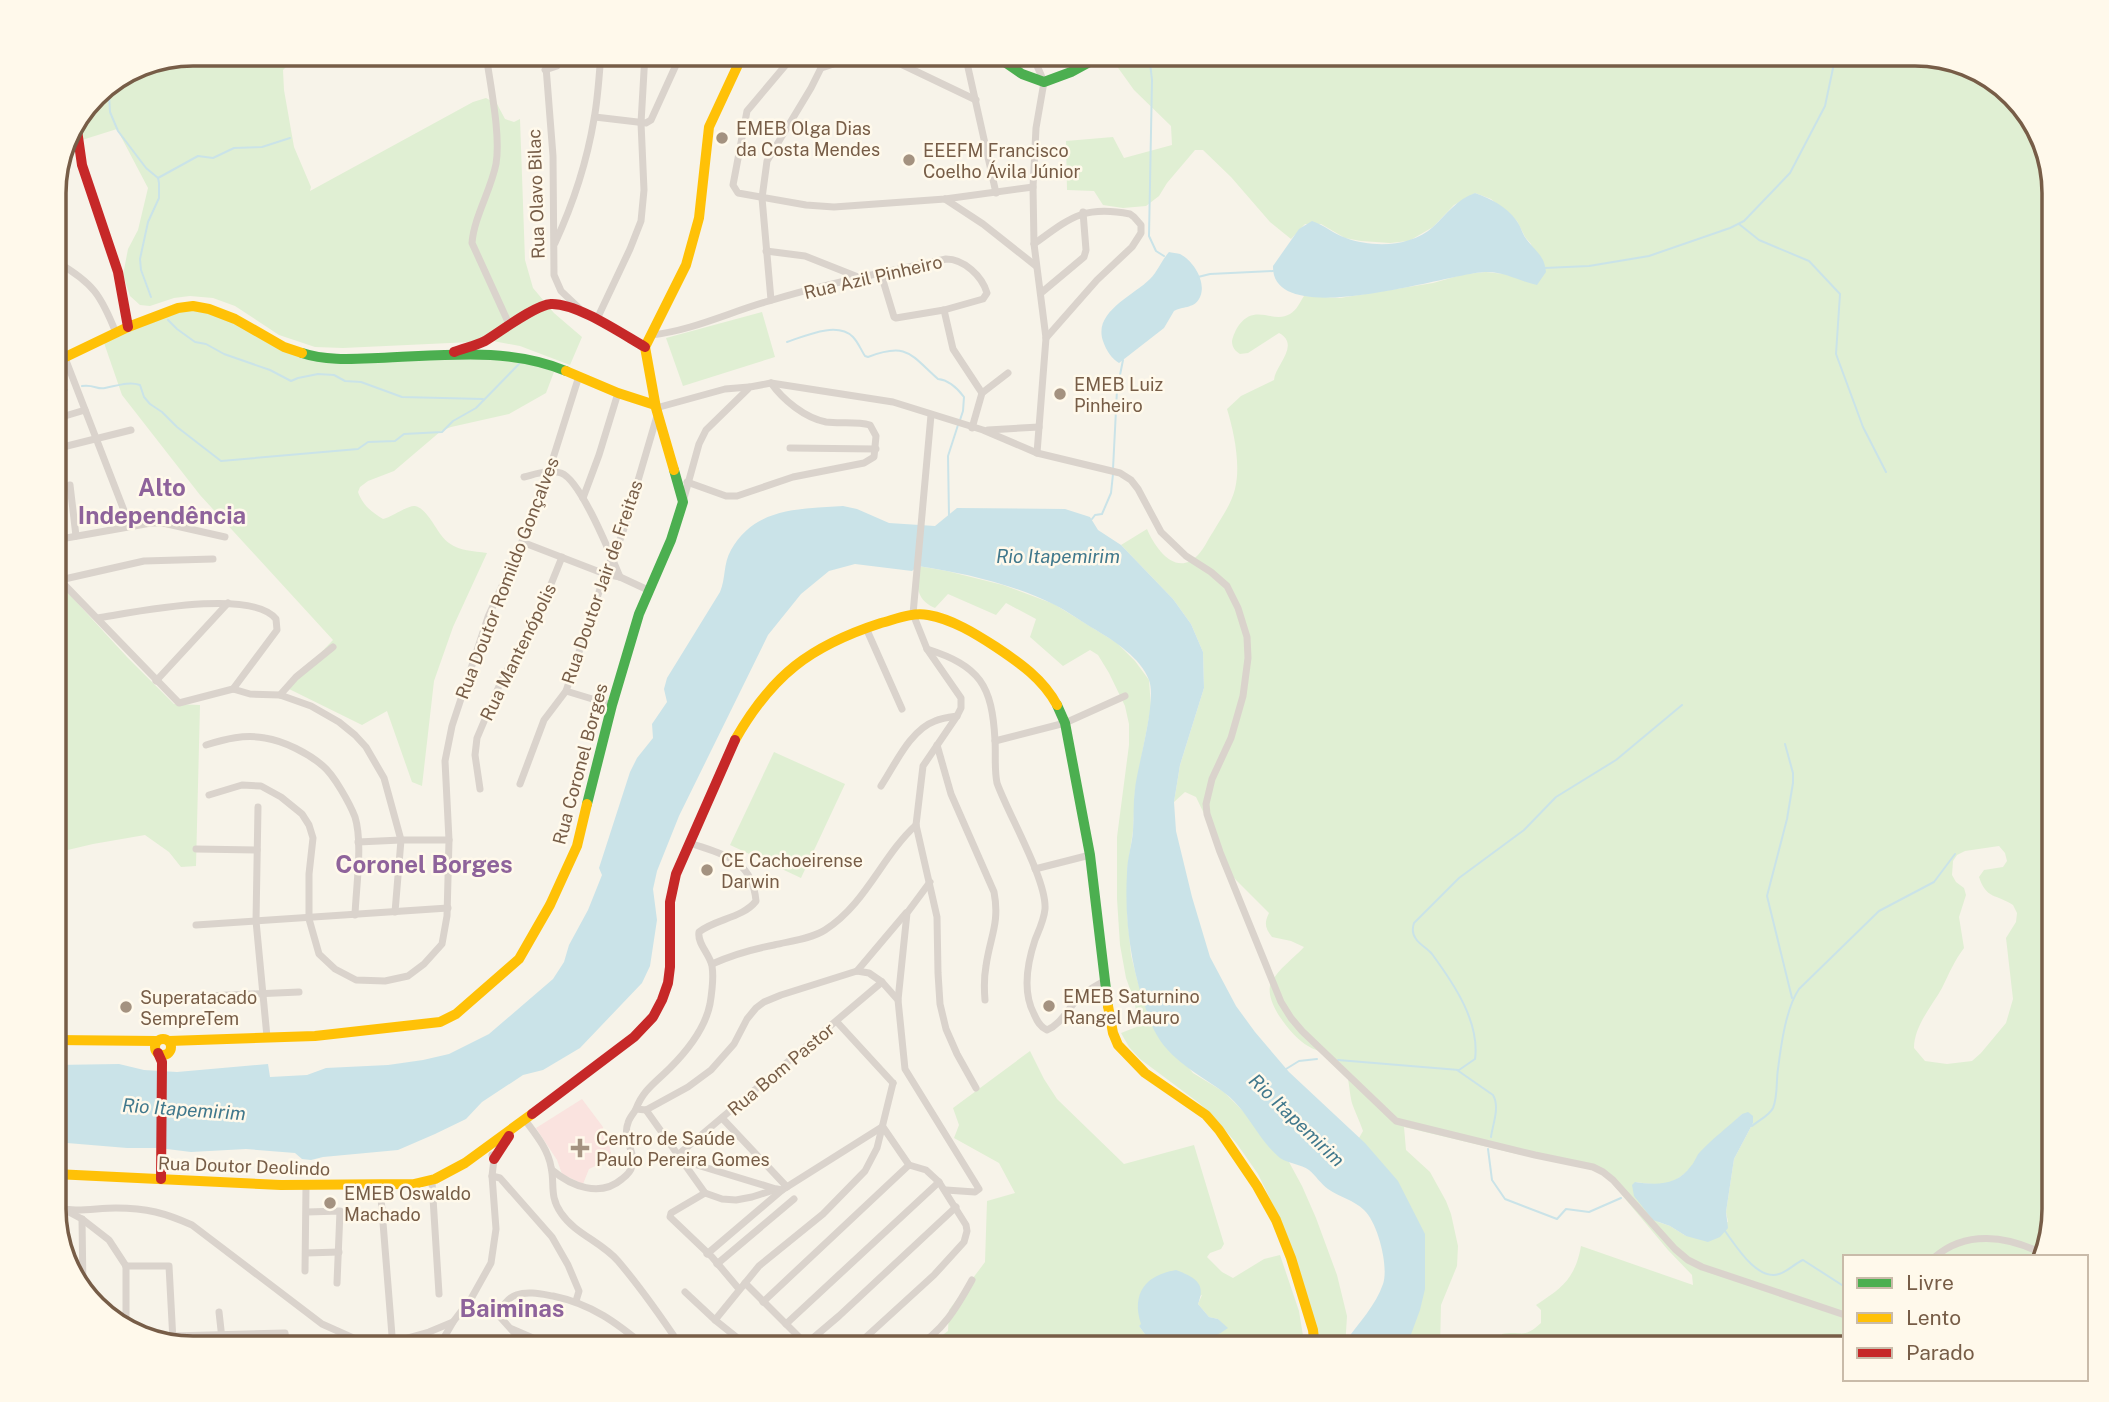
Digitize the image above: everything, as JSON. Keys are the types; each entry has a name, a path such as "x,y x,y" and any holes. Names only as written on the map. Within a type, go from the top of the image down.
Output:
{"street":[{"path":"1011,67 1022,74 1044,82 1082,66"},
{"path":"488,67 497,142 496,162 472,243 509,324"},
{"path":"545,69 553,67"},
{"path":"554,248 581,173 595,117 600,67"},
{"path":"594,317 630,250 641,221 644,190 641,122 644,67"},
{"path":"595,117 648,122 653,118 660,96 675,67"},
{"path":"683,502 656,409 645,347 687,265 699,218 709,127 737,67"},
{"path":"784,67 747,111 733,185 738,193 834,207 945,199 1033,187"},
{"path":"771,300 762,198 768,161 821,68 825,67"},
{"path":"906,67 976,100"},
{"path":"968,67 996,193"},
{"path":"1037,67 1044,82 1036,128 1034,244 1046,338 1037,453"},
{"name":"Rua Olavo Bilac","path":"545,69 553,156 554,275 568,300 645,347"},
{"path":"78,140 82,165 118,272 128,327"},
{"path":"945,199 983,224 1037,266"},
{"path":"1034,244 1083,212 1130,214 1141,225 1141,233 1132,247 1097,280 1046,338"},
{"path":"1041,293 1081,260 1086,250 1083,212"},
{"path":"765,251 804,256 858,277"},
{"name":"Rua Azil Pinheiro","path":"651,335 671,332 771,300 858,277 956,259 963,262 985,286 986,297 944,310"},
{"path":"67,271 79,276 99,295 116,333"},
{"path":"881,274 896,318 944,310 953,349 982,393"},
{"name":"Rua Olavo Bilac","path":"438,357 484,341 509,324 550,304 568,307 594,317"},
{"path":"67,357 128,327 178,308 193,306 235,319 284,347 313,357 499,354 546,364 656,409 736,387 771,383 883,400 983,430 1037,453 1127,477 1136,486 1161,532 1185,556 1223,580 1243,623 1248,647 1243,696 1231,738 1212,779 1206,804 1220,852 1281,1002 1291,1018 1396,1121 1593,1167 1613,1180 1688,1260 1843,1314"},
{"path":"972,428 982,393 1009,373"},
{"path":"67,374 85,410 130,526"},
{"name":"Rua Doutor Romildo Gonçalves","path":"209,795 242,785 261,786 281,797 302,814 313,838 309,874 309,919 319,954 335,969 356,980 385,981 408,976 424,964 442,944 447,908 449,840 445,761 452,726 488,617 522,542 549,471 579,376"},
{"path":"687,482 726,496 737,496 793,477 869,461 874,457 875,430 870,425 817,419 780,394 771,383"},
{"name":"Rua Coronel Borges","path":"163,1052 185,1040 314,1036 440,1022 456,1014 485,991 519,958 550,905 577,846 612,705 648,590 671,540 699,444 706,430 750,387"},
{"path":"583,498 618,393"},
{"name":"Rua Doutor Jair de Freitas","path":"520,784 544,720 566,691 605,574 622,535 656,409"},
{"path":"67,415 85,410"},
{"path":"931,415 913,614 927,649 961,698 961,708 926,760 921,773 916,825 937,918 940,1004 946,1029 976,1088"},
{"path":"983,430 1039,427"},
{"path":"67,446 131,430"},
{"path":"790,447 876,449"},
{"path":"524,477 549,471 568,477 583,498 620,577"},
{"path":"70,485 76,536"},
{"path":"67,538 163,523 225,537"},
{"path":"522,542 605,574 620,577 648,590"},
{"name":"Rua Mantenópolis","path":"480,789 475,755 477,737 502,679 537,619 562,556"},
{"path":"67,575 144,561 213,559"},
{"path":"67,587 179,704 233,689 250,694 280,695 311,706 339,722 366,747 384,778 401,839 395,912"},
{"path":"98,618 167,607 228,603 266,610 276,620 277,630 233,689"},
{"path":"156,681 228,603"},
{"path":"439,1294 432,1182 490,1147 633,1038 663,1002 670,973 669,915 674,881 740,729 763,695 797,662 816,649 866,628 913,614 924,614 948,621 1022,664 1046,687 1065,723 1090,855 1110,1022 1118,1045 1145,1073 1206,1115 1257,1186 1276,1220 1291,1258 1314,1336"},
{"path":"866,628 902,709"},
{"path":"280,695 296,677 332,647"},
{"path":"927,649 966,665 980,678 992,708 997,783 1043,893 1045,908 1027,972 1026,991 1040,1026 1047,1030 1055,1026 1079,997 1104,981"},
{"path":"566,691 612,705"},
{"path":"995,741 1065,723 1125,696"},
{"path":"881,786 920,730 937,720 957,716"},
{"path":"206,745 229,737 264,737 292,747 324,767 355,817 358,842 355,915"},
{"path":"937,745 951,794 996,900 996,925 986,964 985,1000"},
{"path":"258,807 256,921 267,1037"},
{"path":"712,964 754,949 822,932 837,922 872,883 901,840 916,825"},
{"path":"358,842 449,840"},
{"path":"552,1170 582,1187 608,1188 620,1181 632,1166 626,1133 627,1123 648,1088 690,1047 702,1027 709,1006 713,980 712,964 698,937 699,932 753,906 757,899 750,878 740,863 690,843"},
{"path":"196,849 257,850"},
{"path":"1035,869 1090,855"},
{"path":"857,971 930,882"},
{"path":"196,925 447,908"},
{"path":"907,913 898,1000 905,1069 979,1189 975,1192 946,1190"},
{"path":"636,1109 646,1110 688,1087 711,1070 734,1044 755,1008 780,995 857,971 882,982 898,1000"},
{"name":"Rua Bom Pastor","path":"681,1158 722,1118 882,982"},
{"path":"207,996 299,992"},
{"path":"837,1022 893,1083"},
{"path":"67,1040 143,1040 163,1052 161,1179"},
{"path":"715,1320 770,1256 823,1214 865,1171 877,1148 893,1083 905,1069"},
{"path":"646,1110 705,1193 722,1199 736,1200 782,1189"},
{"path":"722,1118 782,1189"},
{"path":"525,1120 548,1154 552,1170 552,1188 561,1213 576,1229 617,1259 674,1336"},
{"path":"867,1336 934,1275 964,1242 967,1231 946,1190 926,1170 909,1165 883,1127"},
{"path":"707,1254 782,1189 883,1127"},
{"path":"494,1159 513,1129"},
{"path":"445,1336 491,1263 496,1229 492,1176 494,1159 490,1147"},
{"path":"681,1158 782,1189"},
{"path":"763,1302 909,1165"},
{"name":"Rua Doutor Deolindo","path":"67,1175 306,1186 432,1182"},
{"path":"492,1176 500,1178 552,1237 579,1291 576,1301"},
{"path":"786,1324 939,1182"},
{"path":"380,1185 392,1336"},
{"path":"305,1271 306,1186"},
{"path":"705,1193 670,1215 717,1264 799,1336"},
{"path":"717,1264 794,1199"},
{"path":"819,1336 956,1207"},
{"path":"67,1211 116,1208 156,1211 192,1225 323,1324 348,1336"},
{"path":"307,1212 340,1211 337,1283"},
{"path":"67,1212 110,1240 126,1266 126,1316"},
{"path":"82,1219 83,1270"},
{"path":"1938,1255 1954,1245 1991,1237 2010,1240 2035,1251"},
{"path":"306,1253 339,1252"},
{"path":"126,1266 169,1266 172,1333"},
{"path":"932,1336 958,1304 971,1280"},
{"path":"517,1336 500,1317 500,1309 516,1295 535,1292 576,1301 620,1325 633,1336"},
{"path":"685,1292 735,1336"},
{"path":"219,1312 222,1335"},
{"path":"418,1336 453,1322"},
{"path":"509,1327 529,1336"},
{"path":"210,1336 285,1333 285,1336"}],"shaded area":[{"name":"Centro de Saúde Paulo Pereira Gomes","path":"582,1099 603,1127 604,1138 608,1138 612,1158 589,1169 583,1184 562,1174 557,1160 536,1128"}],"green space":[{"path":"1117,66 1916,66 1948,71 1972,80 1999,98 2016,116 2033,145 2042,193 2042,1209 2040,1233 2033,1255 1843,1255 1843,1336 1502,1336 1526,1333 1541,1323 1541,1310 1536,1305 1566,1282 1575,1267 1581,1246 1693,1285 1692,1275 1601,1170 1517,1154 1404,1127 1406,1150 1430,1172 1446,1201 1458,1246 1457,1266 1441,1305 1440,1336 1410,1336 1365,1144 1359,1138 1363,1131 1353,1106 1344,1068 1338,1061 1308,1046 1294,1035 1280,1018 1271,999 1271,983 1274,978 1304,947 1272,937 1266,923 1269,913 1222,866 1209,824 1196,797 1185,792 1174,802 1180,765 1204,688 1203,652 1191,624 1173,599 1121,545 1147,529 1167,558 1174,562 1190,561 1202,550 1225,511 1237,480 1237,459 1227,409 1241,396 1274,380 1288,343 1279,333 1248,353 1238,353 1232,341 1245,319 1258,314 1277,317 1290,314 1304,296 1340,298 1433,283 1465,274 1504,274 1537,284 1531,244 1517,221 1491,199 1475,193 1454,205 1433,227 1409,241 1390,243 1345,238 1321,224 1305,224 1291,239 1270,222 1231,177 1203,150 1195,150 1159,196 1146,206 1123,208 1103,205 1094,191 1067,190 1066,141 1113,137 1124,158 1172,145 1171,126 1134,90","holes":["1999,846 2007,861 2003,867 1984,870 1979,877 1988,893 2013,905 2017,913 2016,922 2006,938 2013,999 2006,1023 1972,1061 1947,1064 1925,1061 1914,1048 1917,1032 1964,948 1959,917 1966,895 1964,888 1952,875 1953,861 1965,851","1742,1114 1753,1123 1734,1159 1726,1212 1728,1222 1686,1236 1658,1222 1635,1182 1669,1183 1696,1163"]},
{"path":"185,67 286,67 283,70 284,90 294,147 311,187 310,191 473,102 486,98 497,104 505,119 514,122 520,119 525,260 533,288 554,313 582,337 570,365 520,346 493,341 315,347 279,335 235,306 213,298 190,296 150,306 140,305 130,296 123,275 128,249 138,230 148,188 117,129 82,140 81,134 98,110 123,88 145,76"},
{"path":"178,310 215,311 293,354 516,357 554,372 546,393 509,414 441,431 394,471 368,481 358,492 365,505 383,519 415,506 425,512 453,546 487,553 453,627 434,681 422,786 412,782 387,711 362,725 287,688 333,640 200,495 122,395 103,340"},
{"path":"762,312 775,357 683,386 666,338"},
{"path":"918,566 947,571 1003,585 1054,604 1117,643 1149,680 1151,707 1135,791 1127,871 1127,913 1131,955 1137,979 1151,1024 1193,1073 1224,1092 1245,1113 1267,1144 1289,1162 1316,1218 1337,1275 1347,1316 1346,1336 1312,1336 1275,1209 1258,1174 1214,1117 1140,1059 1121,1033 1139,1026 1120,945 1117,899 1117,837 1129,745 1129,724 1125,706 1109,673 1098,655 1090,650 1063,666 1030,637 1036,619 1006,603 996,615 948,594 935,608 921,596 917,579"},
{"path":"67,592 174,704 200,705 196,866 181,867 169,852 145,835 67,850"},
{"path":"774,752 845,784 801,878 730,845"},
{"path":"1030,1051 1057,1099 1124,1164 1194,1145 1224,1244 1221,1249 1207,1257 1222,1272 1233,1278 1264,1259 1280,1255 1299,1311 1303,1336 1215,1336 1227,1328 1218,1319 1209,1317 1198,1304 1202,1295 1139,1326 1146,1336 941,1336 948,1331 949,1310 985,1262 987,1201 1015,1193 999,1163 954,1138 959,1125 953,1108"}],"water":[{"path":"1475,193 1492,200 1518,222 1525,238 1542,258 1545,266 1546,272 1537,285 1485,272 1330,298 1300,295 1280,286 1273,266 1299,229 1312,221 1357,241 1380,244 1403,242 1424,234 1457,203"},
{"path":"1169,252 1180,254 1195,267 1202,287 1199,299 1194,304 1174,311 1164,328 1119,363 1104,344 1101,331 1104,321 1116,306 1150,279"},
{"name":"Rio Itapemirim","path":"843,506 889,523 935,526 957,508 1065,509 1090,517 1098,530 1121,545 1173,599 1191,624 1203,652 1204,688 1180,765 1174,802 1176,831 1210,957 1236,1006 1255,1032 1289,1072 1365,1143 1398,1181 1425,1234 1425,1289 1410,1336 1350,1336 1376,1299 1383,1284 1385,1267 1381,1246 1369,1216 1356,1204 1328,1189 1309,1170 1280,1158 1231,1098 1172,1054 1151,1023 1134,968 1126,892 1135,789 1151,702 1149,680 1140,664 1119,645 1055,605 988,580 918,566 912,571 855,564 829,571 801,594 768,635 679,816 657,871 653,889 657,920 650,966 642,983 580,1048 543,1070 523,1075 482,1102 466,1119 398,1150 311,1160 302,1159 295,1153 246,1149 191,1152 67,1143 67,1065 119,1064 144,1070 177,1072 268,1064 270,1077 307,1075 326,1068 388,1065 423,1060 449,1054 489,1034 553,979 564,962 569,945 588,910 602,875 599,868 630,772 653,738 652,724 667,702 664,689 667,678 720,592 731,550 753,525 766,518 811,508"},
{"path":"1748,1112 1753,1116 1753,1123 1734,1159 1726,1212 1728,1228 1720,1237 1708,1242 1686,1236 1653,1220 1634,1196 1632,1185 1635,1182 1651,1184 1673,1181 1685,1173 1710,1142 1742,1114"},
{"path":"1176,1270 1197,1282 1201,1291 1198,1304 1209,1317 1218,1319 1228,1328 1215,1336 1146,1336 1139,1326 1140,1295 1149,1281 1165,1272"}],"waterway":[{"path":"1150,66 1149,236 1156,251 1164,256"},
{"path":"1544,268 1589,266 1649,256 1744,221 1790,173 1825,106 1833,66"},
{"path":"109,99 110,112 118,131 146,168 158,178 159,198 148,222 140,259 151,297"},
{"path":"158,178 198,156 213,158 234,148 262,147 290,138"},
{"path":"1739,224 1759,240 1809,261 1840,294 1836,354 1863,427 1886,472"},
{"path":"1198,277 1273,271"},
{"path":"168,320 195,342 206,344 291,381 318,374 334,375 345,381 361,382 402,397 483,399"},
{"path":"787,342 821,331 838,330 853,337 865,356 891,351 907,353 938,379 949,383 962,394 963,411 960,420"},
{"path":"1113,469 1117,390 1123,360"},
{"path":"82,386 102,388 140,385 150,404 221,461 358,449 368,442 395,441 404,434 442,432 453,421 476,408 519,364"},
{"path":"949,516 948,456 958,425"},
{"path":"1092,519 1095,515 1102,514 1111,493 1113,474"},
{"path":"1338,1060 1459,1070 1475,1059 1473,1031 1464,1004 1432,954 1415,937 1414,923 1459,878 1524,830 1556,797 1616,760 1682,705"},
{"path":"1785,744 1793,783 1787,819 1767,896 1792,998"},
{"path":"1752,1126 1773,1108 1785,1027 1799,989 1879,911 1934,882 1955,854"},
{"path":"1286,1069 1299,1061 1317,1059"},
{"path":"1457,1070 1493,1095 1496,1110 1491,1137"},
{"path":"1488,1149 1492,1180 1505,1199 1557,1219 1566,1209 1589,1212 1621,1198"},
{"path":"1725,1231 1748,1261 1763,1272 1779,1274 1803,1260 1843,1286"}],"traffic: fast":[{"path":"1011,67 1022,74 1044,82 1081,66"},
{"path":"302,353 340,359 497,355 543,363 566,371"},
{"path":"587,804 639,614 671,540 683,502 674,470"},
{"path":"1057,705 1065,723 1090,855 1108,1006"}],"traffic: slow":[{"path":"674,470 656,408 645,347 686,265 699,218 709,127 737,67"},
{"path":"67,356 128,327 178,308 193,306 235,319 284,347 302,353"},
{"path":"566,371 655,405"},
{"path":"735,740 749,717 779,680 813,653 856,632 916,614 946,620 988,642 1030,672 1045,687 1057,705"},
{"path":"169,1041 315,1036 440,1022 456,1014 519,959 550,905 577,846 587,804"},
{"path":"1108,1006 1118,1045 1145,1073 1206,1115 1257,1186 1276,1220 1291,1258 1314,1336"},
{"path":"160,1039 166,1039 171,1047 169,1053 160,1055 155,1050 155,1044 160,1039"},
{"path":"67,1040 157,1041"},
{"path":"67,1175 281,1185 414,1184 435,1179 465,1163 532,1114"}],"traffic: jam":[{"path":"78,140 82,165 118,272 128,327"},
{"path":"454,352 485,341 527,314 551,304 573,308 645,347"},
{"path":"532,1114 634,1037 653,1017 668,983 670,902 676,874 735,740"},
{"path":"158,1053 162,1062 161,1179"},
{"path":"494,1159 509,1136"}],"place":[{"name":"EMEB Olga Dias da Costa Mendes","path":"722,138"},
{"name":"EEEFM Francisco Coelho Ávila Júnior","path":"909,160"},
{"name":"EMEB Luiz Pinheiro","path":"1060,394"},
{"name":"CE Cachoeirense Darwin","path":"707,870"},
{"name":"EMEB Saturnino Rangel Mauro","path":"1049,1006"},
{"name":"Superatacado SempreTem","path":"126,1007"},
{"name":"Centro de Saúde Paulo Pereira Gomes","path":"580,1148"},
{"name":"EMEB Oswaldo Machado","path":"330,1203"}],"district":[{"name":"Alto Independência","path":"162,501"},
{"name":"Coronel Borges","path":"424,864"},
{"name":"Baiminas","path":"512,1308"}]}
